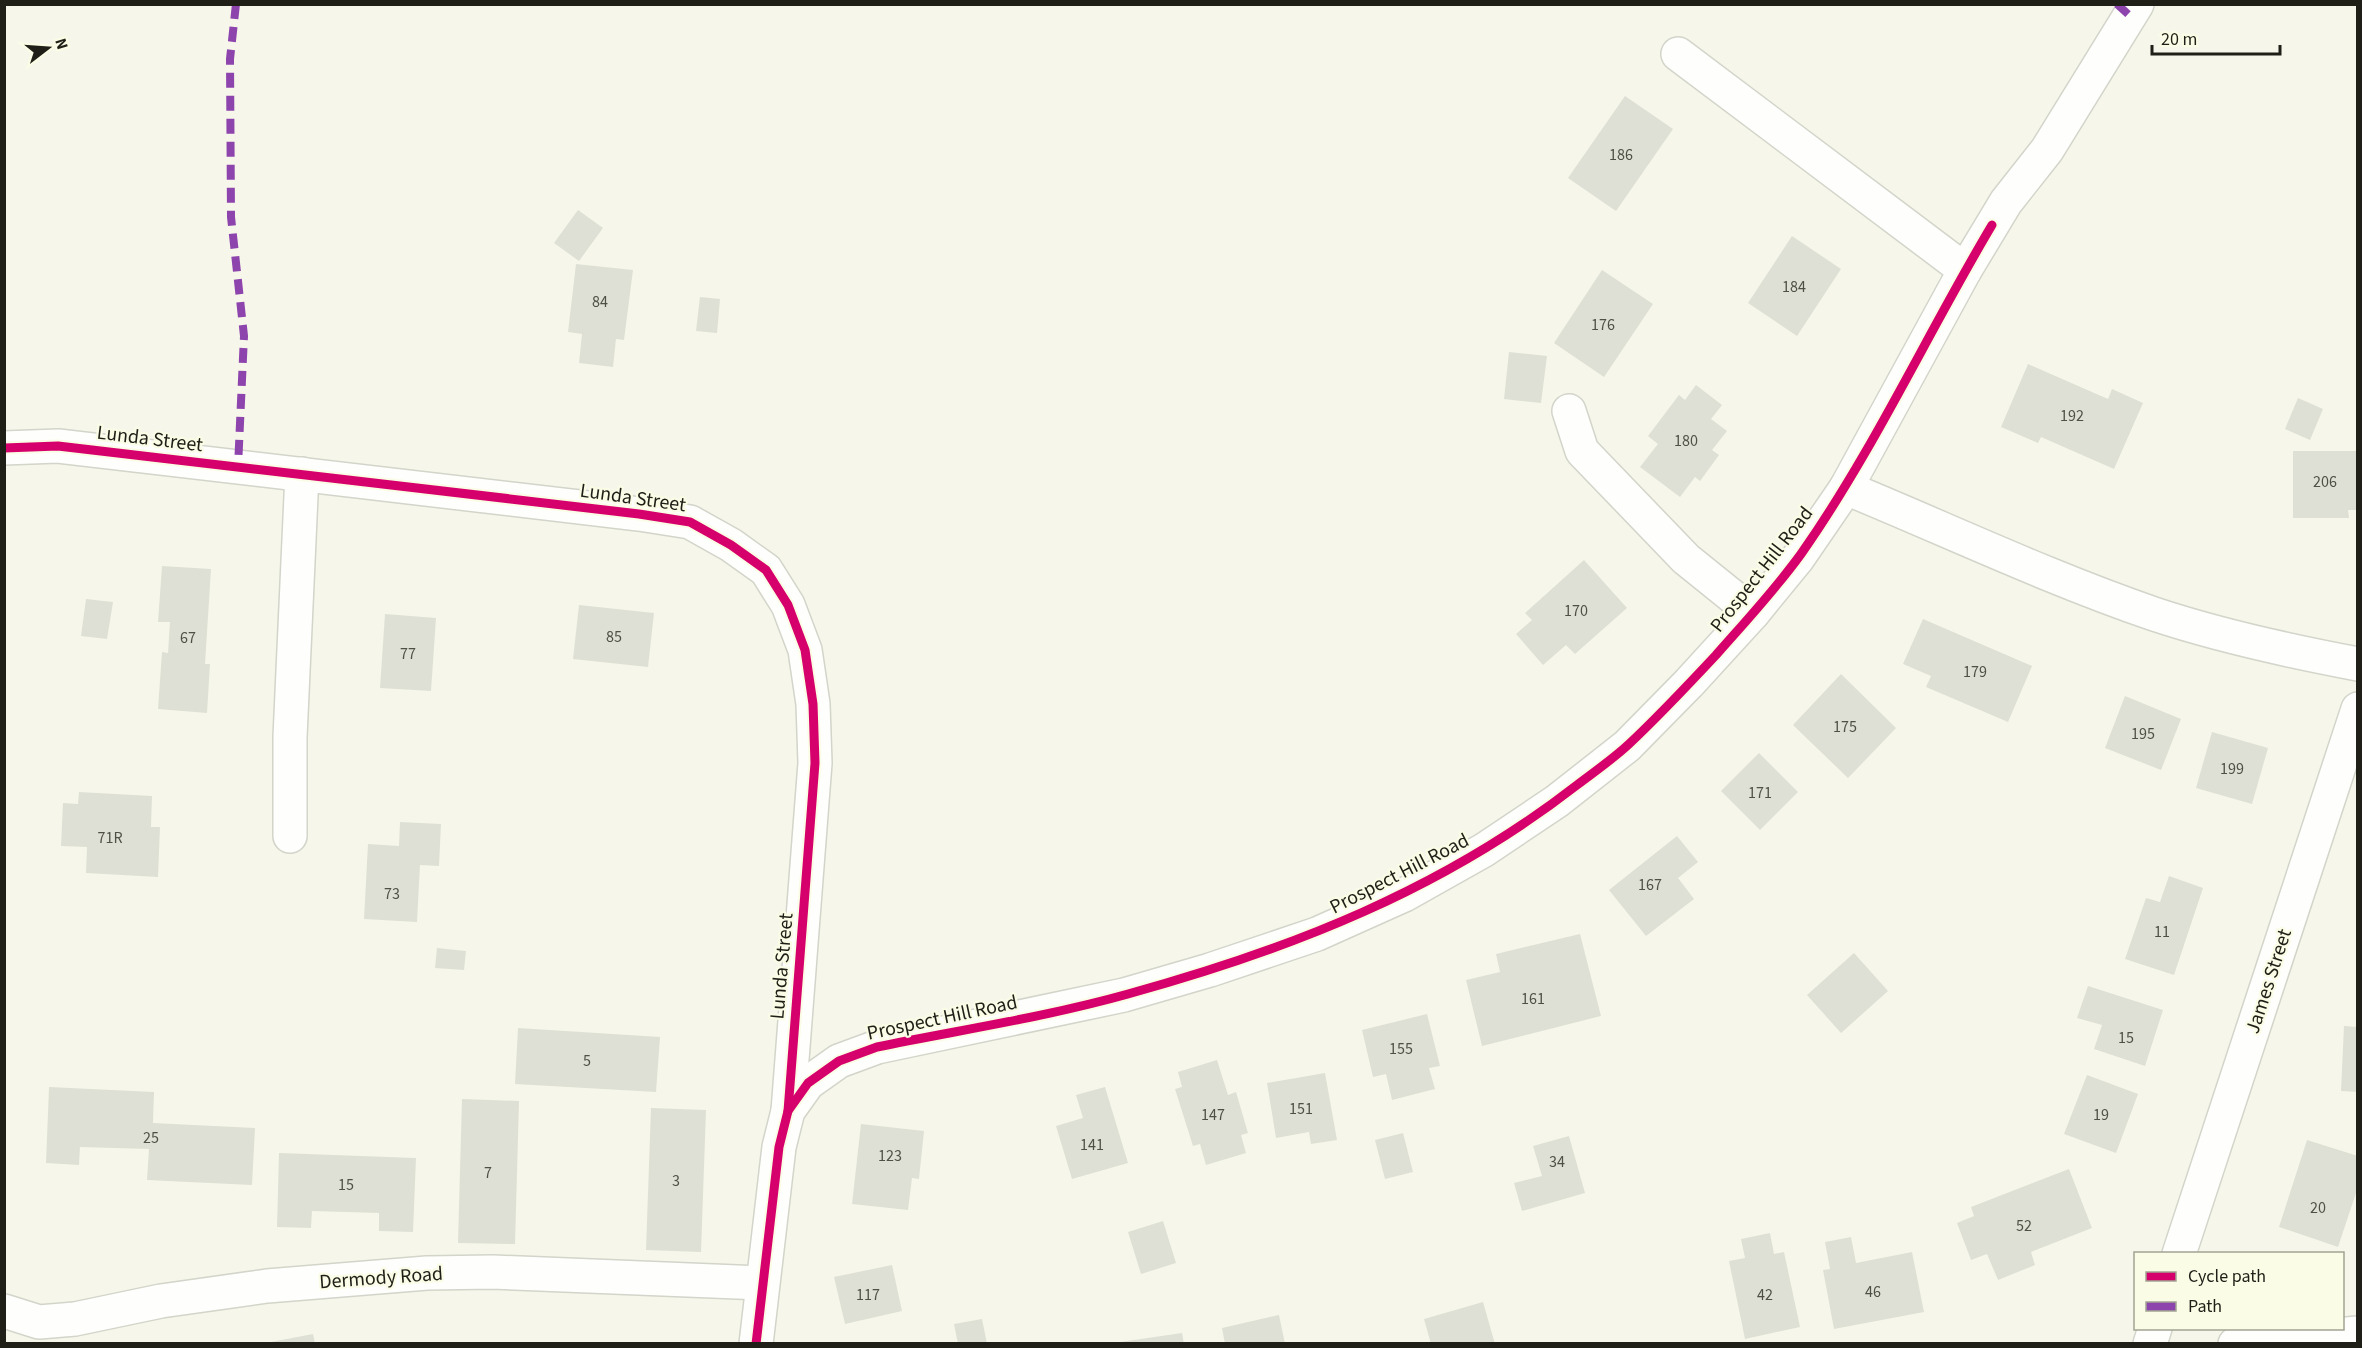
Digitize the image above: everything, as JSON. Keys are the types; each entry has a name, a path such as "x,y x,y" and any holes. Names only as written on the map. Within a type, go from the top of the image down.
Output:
{"street":[{"name":"Prospect Hill Road","path":"756,1344 779,1147 788,1111 808,1083 839,1061 877,1047 1135,992 1210,970 1317,934 1404,895 1484,850 1557,801 1628,746 1754,613 1798,558 1846,488 1965,270 2006,202 2047,150 2137,4"},
{"path":"1678,54 1965,270"},
{"path":"1569,411 1582,451 1686,559 1754,613"},
{"name":"Lunda Street","path":"4,448 58,446 639,514 690,522 731,544 766,570 788,605 805,650 813,704 815,763 788,1111"},
{"path":"290,836 290,737 302,474"},
{"path":"1846,488 2155,614 2289,651 2358,664"},
{"name":"James Street","path":"2180,1252 2358,709"},
{"name":"Dermody Road","path":"4,1311 39,1322 75,1319 161,1301 267,1286 427,1274 493,1272 762,1283"},
{"path":"2235,1344 2358,1333"}],"building":[{"path":"1625,96 1673,129 1616,211 1568,178"},
{"path":"578,210 603,228 579,261 554,243"},
{"path":"1792,236 1841,269 1797,336 1748,303"},
{"path":"576,264 633,270 624,340 616,339 613,367 579,363 582,334 568,332"},
{"path":"1602,270 1653,304 1604,377 1554,343"},
{"path":"700,297 720,299 717,333 696,331"},
{"path":"1509,352 1547,356 1541,403 1504,399"},
{"path":"2028,364 2108,399 2112,389 2143,403 2114,469 2041,437 2038,443 2001,427"},
{"path":"1696,385 1722,405 1711,419 1727,431 1712,450 1719,455 1700,481 1695,477 1680,497 1640,467 1658,444 1648,436 1679,395 1685,400"},
{"path":"2298,398 2323,409 2310,440 2285,429"},
{"path":"2293,451 2358,451 2358,510 2348,510 2349,518 2293,518"},
{"path":"1584,560 1627,608 1575,654 1566,645 1543,665 1516,634 1532,620 1525,613"},
{"path":"162,566 211,569 205,664 210,664 207,713 158,709 162,652 168,653 170,622 158,622"},
{"path":"86,599 113,602 107,639 81,636"},
{"path":"579,605 654,613 648,667 573,659"},
{"path":"385,614 436,618 431,691 380,688"},
{"path":"1923,619 2032,666 2008,722 1926,687 1931,676 1903,664"},
{"path":"1841,674 1896,728 1848,778 1793,725"},
{"path":"2125,696 2181,719 2161,770 2105,748"},
{"path":"2212,732 2268,748 2252,804 2196,788"},
{"path":"1759,753 1798,792 1760,830 1721,791"},
{"path":"79,792 152,796 151,827 160,827 158,877 86,873 87,847 61,846 63,803 78,804"},
{"path":"400,822 441,824 439,866 420,865 417,922 364,919 368,844 399,846"},
{"path":"1677,836 1698,862 1678,878 1694,899 1646,936 1609,890"},
{"path":"2169,876 2203,888 2174,975 2125,959 2146,898 2160,902"},
{"path":"1580,934 1601,1016 1482,1046 1466,980 1500,972 1496,954"},
{"path":"437,948 466,951 464,970 435,968"},
{"path":"1854,953 1888,991 1841,1033 1807,995"},
{"path":"2088,986 2163,1010 2145,1066 2094,1049 2102,1025 2077,1018"},
{"path":"1427,1014 1440,1066 1429,1068 1435,1089 1392,1100 1386,1074 1373,1077 1362,1030"},
{"path":"2344,1026 2358,1027 2358,1092 2341,1091"},
{"path":"518,1028 660,1037 656,1092 515,1084"},
{"path":"1217,1060 1228,1095 1236,1092 1248,1133 1241,1135 1246,1153 1206,1165 1200,1144 1193,1146 1175,1089 1182,1087 1178,1072"},
{"path":"1325,1073 1337,1140 1311,1144 1309,1132 1276,1138 1267,1083"},
{"path":"2087,1075 2138,1094 2116,1153 2064,1134"},
{"path":"49,1087 154,1092 153,1123 255,1128 252,1185 147,1180 149,1149 80,1147 79,1165 46,1163"},
{"path":"1105,1087 1128,1163 1072,1179 1056,1126 1083,1118 1076,1095"},
{"path":"462,1099 519,1101 515,1244 458,1243"},
{"path":"651,1108 706,1110 701,1252 646,1250"},
{"path":"861,1124 924,1131 919,1179 912,1178 908,1210 852,1204"},
{"path":"1403,1133 1413,1172 1385,1179 1375,1140"},
{"path":"1569,1136 1585,1193 1522,1211 1514,1183 1542,1176 1533,1146"},
{"path":"2307,1140 2358,1156 2358,1187 2338,1247 2279,1227"},
{"path":"279,1153 416,1158 413,1232 379,1231 379,1213 312,1211 311,1228 277,1227"},
{"path":"2069,1169 2092,1228 2031,1252 2035,1265 1998,1280 1987,1254 1971,1260 1957,1223 1974,1216 1971,1207"},
{"path":"1163,1221 1176,1263 1141,1274 1128,1232"},
{"path":"1770,1233 1774,1254 1784,1252 1800,1327 1745,1339 1729,1261 1745,1258 1741,1239"},
{"path":"1851,1237 1856,1263 1912,1252 1924,1312 1834,1329 1823,1270 1830,1269 1825,1242"},
{"path":"892,1265 902,1311 845,1324 834,1277"},
{"path":"1483,1302 1495,1344 1431,1344 1424,1319"},
{"path":"1279,1315 1285,1344 1225,1344 1222,1328"},
{"path":"982,1319 987,1344 958,1344 954,1324"},
{"path":"1182,1333 1184,1344 1120,1344 1120,1342"},
{"path":"313,1334 315,1344 271,1344 271,1342"}],"marked path":[{"path":"236,4 230,59 231,217 244,336 238,467"},
{"path":"2117,4 2130,16"}],"cycle path":[{"path":"756,1344 779,1147 788,1111 808,1083 839,1061 877,1047 1034,1016 1128,994 1248,957 1306,936 1419,885 1473,856 1526,822 1623,750 1716,655 1791,567 1828,514 1852,474 1992,225"},
{"path":"4,448 58,446 639,514 690,522 731,545 766,570 788,605 805,650 813,704 815,763 788,1111"}]}
